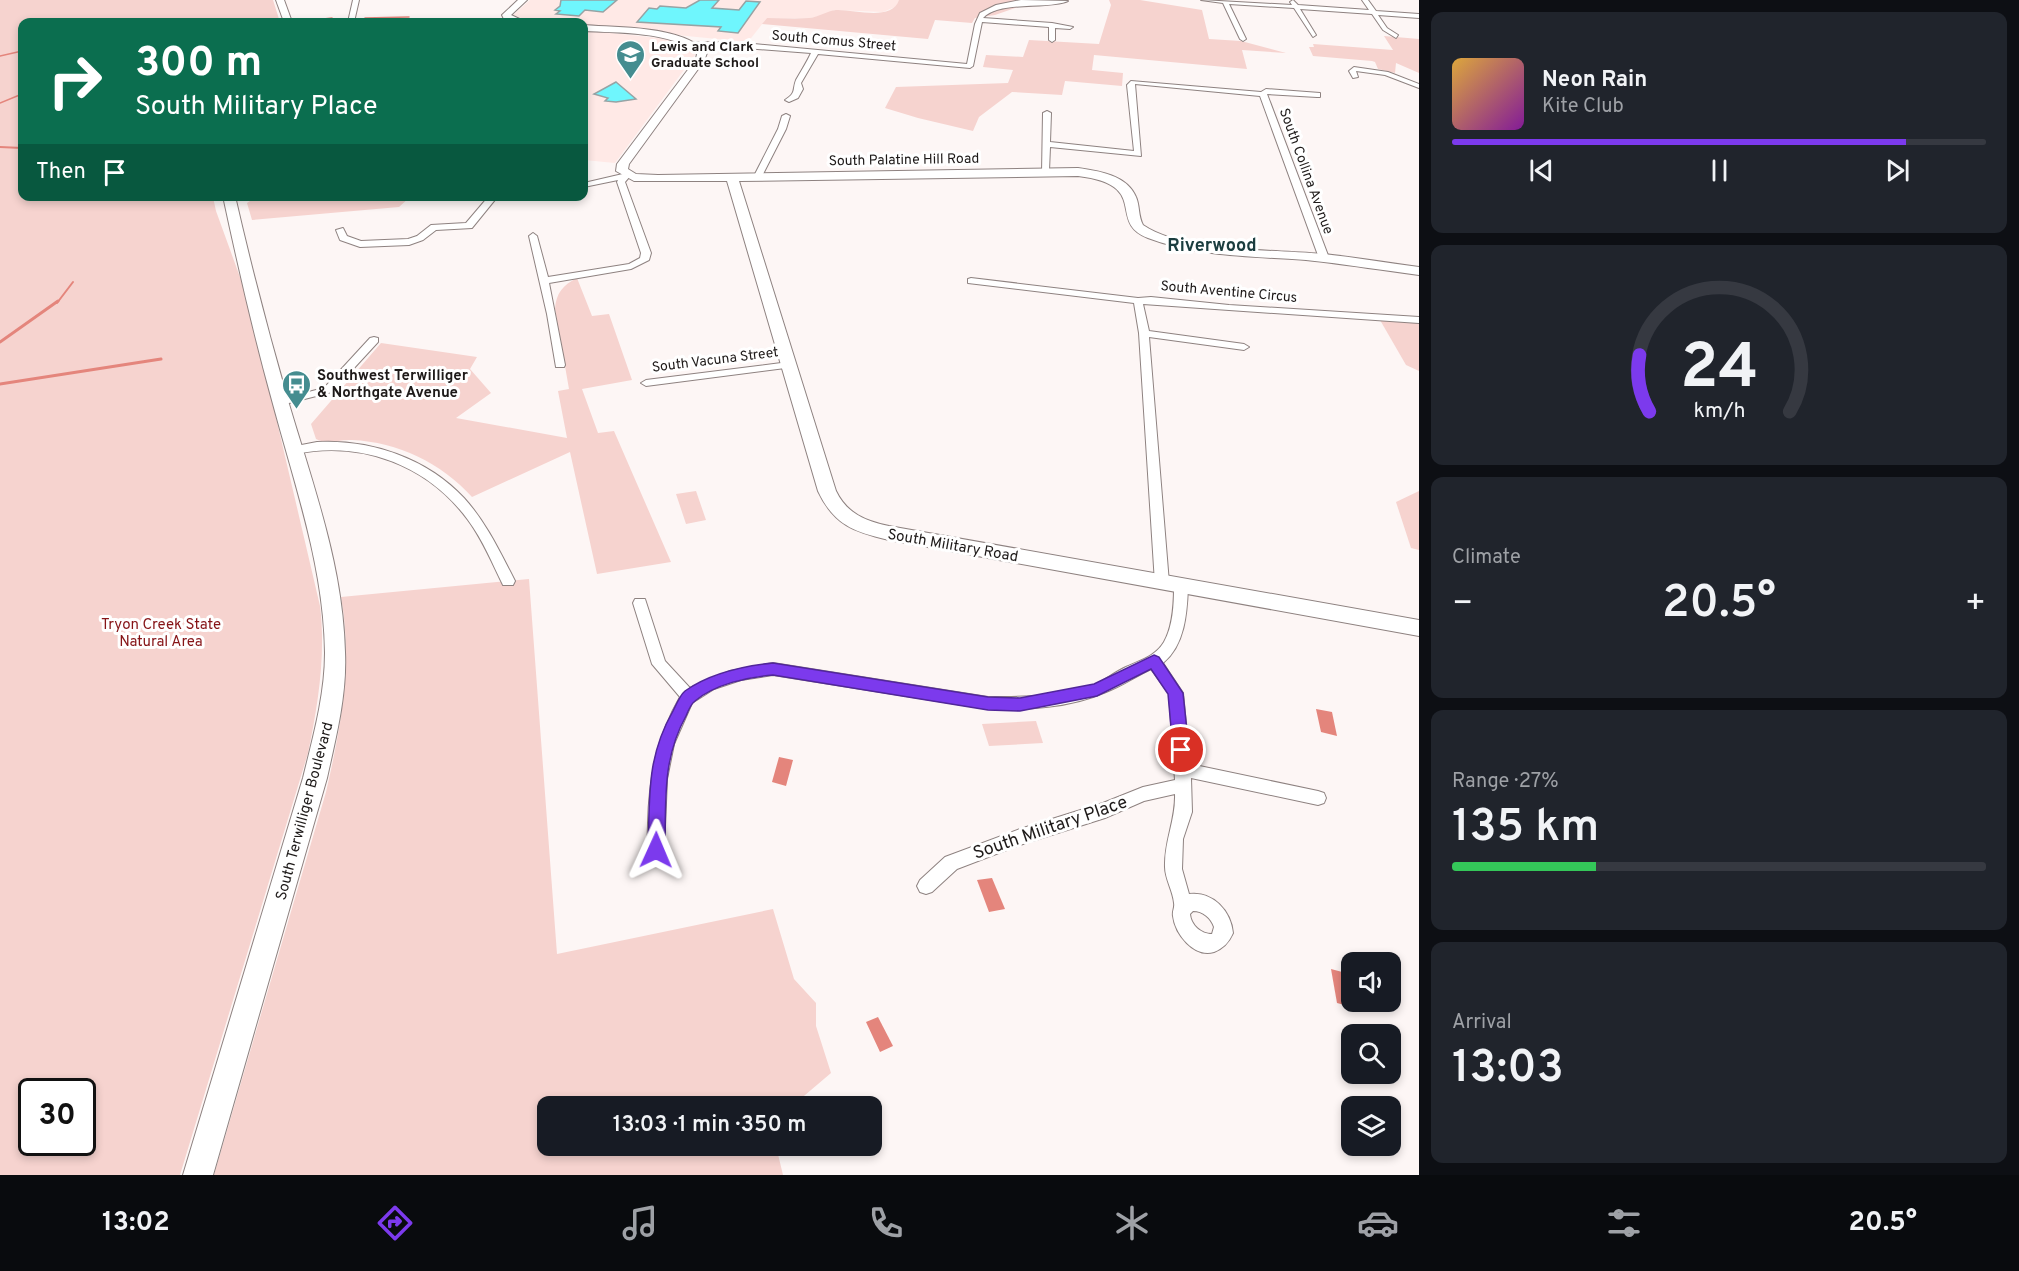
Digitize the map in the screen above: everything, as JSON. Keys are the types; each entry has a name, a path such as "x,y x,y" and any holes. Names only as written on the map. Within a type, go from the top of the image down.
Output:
{"street":[{"path":"280,0 287,18"},
{"path":"352,18 356,0"},
{"path":"508,18 506,15 523,0"},
{"path":"1204,0 1419,16"},
{"path":"1292,0 1313,35"},
{"path":"1365,0 1385,29 1396,36"},
{"path":"980,20 990,9 1005,3 1065,1"},
{"path":"1224,1 1243,39"},
{"path":"980,20 1070,27"},
{"name":"South Comus Street","path":"694,44 721,43 970,66 980,20"},
{"path":"1052,25 1052,40"},
{"path":"588,28 671,37 694,44 701,51 701,59 623,164 622,171 627,175"},
{"path":"789,100 794,98 799,89 798,83 816,51"},
{"path":"1355,77 1352,71 1354,69 1378,71 1419,86"},
{"path":"1045,144 1138,154 1130,85 1133,82 1263,94 1266,91 1317,95"},
{"name":"South Collina Avenue","path":"1263,94 1324,258"},
{"path":"1045,171 1047,112"},
{"path":"758,176 782,129 786,116"},
{"name":"South Palatine Hill Road","path":"627,175 647,178 1045,171 1087,173 1116,183 1129,194 1135,225 1154,236 1224,250 1324,258 1419,271"},
{"path":"588,184 627,175"},
{"path":"544,281 631,266 644,260 646,253 621,182 627,175"},
{"name":"South Military Road","path":"732,177 831,500 848,520 862,527 889,533 1419,628"},
{"name":"South Terwilliger Boulevard","path":"198,1175 298,843 315,778 332,695 336,655 331,595 230,201"},
{"path":"340,230 343,238 356,244 414,242 434,227 462,228 475,221 490,201"},
{"path":"533,236 561,365"},
{"name":"South Aventine Circus","path":"971,281 1138,301 1151,300 1219,307 1419,320"},
{"path":"1138,301 1144,333 1162,583"},
{"path":"1144,333 1244,347"},
{"path":"281,402 330,389 374,340"},
{"name":"South Vacuna Street","path":"646,383 789,365"},
{"path":"295,450 323,444 360,446 408,461 429,473 446,486 468,510 489,539 508,581"},
{"path":"656,850 661,758 667,735 689,697 708,686 749,671 773,669 988,703 1020,704 1097,690 1154,661 1165,652 1173,638 1181,599 1181,587"},
{"path":"639,603 659,664 689,697"},
{"path":"1154,661 1176,693 1184,812 1175,838 1173,869 1184,906"},
{"name":"South Military Place","path":"926,886 951,863 1020,837 1105,810 1183,777 1318,798"}],"shaded area":[{"path":"530,0 901,1 895,7 883,12 834,10 822,16 809,18 767,18 748,42 588,26 588,18 521,18 513,15"},
{"name":"Lewis and Clark Graduate School","path":"588,30 677,40 695,51 695,55 615,163 588,160"},
{"path":"1316,709 1332,712 1337,736 1321,732"},
{"path":"779,757 793,760 786,786 772,782"},
{"path":"992,878 1005,909 989,912 977,880"},
{"path":"1331,969 1341,972 1341,1004 1337,1003"},
{"path":"878,1017 893,1046 880,1052 866,1022"}],"green space":[{"name":"Tryon Creek State Natural Area","path":"0,0 273,0 279,18 18,18 18,201 214,201 249,302 320,606 322,643 318,698 308,753 180,1175 0,1175"},
{"path":"899,0 1038,0 995,15 975,18 972,23 935,20 928,39 762,24 767,18 809,18 836,10 880,13 895,7"},
{"path":"1109,0 1140,0 1202,10 1209,39 1241,41 1286,53 1242,50 1247,69 1094,55 1092,70 1123,73 1122,86 1065,81 1062,95 1012,92 979,117 973,131 885,108 896,87 1008,83 1013,70 983,67 986,55 1023,57 1029,40 1099,44 1111,5"},
{"path":"1384,36 1419,39 1419,73 1396,63 1395,73 1378,69 1372,61 1313,56 1309,47 1314,47 1313,44 1393,50"},
{"path":"250,201 406,201 399,207 252,220 247,203"},
{"path":"577,278 592,316 609,314 632,380 582,389 598,433 614,431 671,562 597,574 570,452 472,497 447,474 418,456 402,450 369,442 347,440 324,442 316,439 311,424 381,343 477,357 470,369 491,393 456,418 567,438 558,391 569,389 555,309 561,290"},
{"path":"1380,320 1419,322 1419,371 1406,365"},
{"path":"696,491 706,520 686,524 676,494"},
{"path":"1419,491 1419,550 1411,548 1396,502"},
{"path":"529,579 557,954 773,909 794,979 816,1003 816,1026 831,1073 804,1096 537,1096 537,1156 778,1156 783,1175 214,1175 326,792 344,695 346,646 341,597"},
{"path":"1036,721 1043,743 989,746 982,724"}],"building":[{"path":"561,0 617,0 603,12 585,10 579,16 556,14 560,11 555,10 560,6"},
{"path":"700,0 719,0 712,8 739,10 746,1 760,2 738,33 718,31 721,27 637,22 649,8 657,9 660,6 686,8"},
{"path":"616,82 636,99 605,101 608,98 594,94"}],"waterway":[{"path":"365,18 409,17"},
{"path":"0,56 18,52"},
{"path":"0,103 18,96"},
{"path":"0,147 18,148"},
{"path":"57,303 73,282"},
{"path":"0,342 58,301"},
{"path":"0,384 161,359"}],"place":[{"name":"Lewis and Clark Graduate School","path":"630,80"},
{"name":"Southwest Terwilliger & Northgate Avenue","path":"296,410"}],"district":[{"name":"Riverwood","path":"1212,245"}],"route":[{"path":"656,850 658,782 667,735 689,697 708,686 749,671 773,669 801,672 922,694 988,703 1020,704 1097,690 1154,661 1176,693 1181,750"}]}
